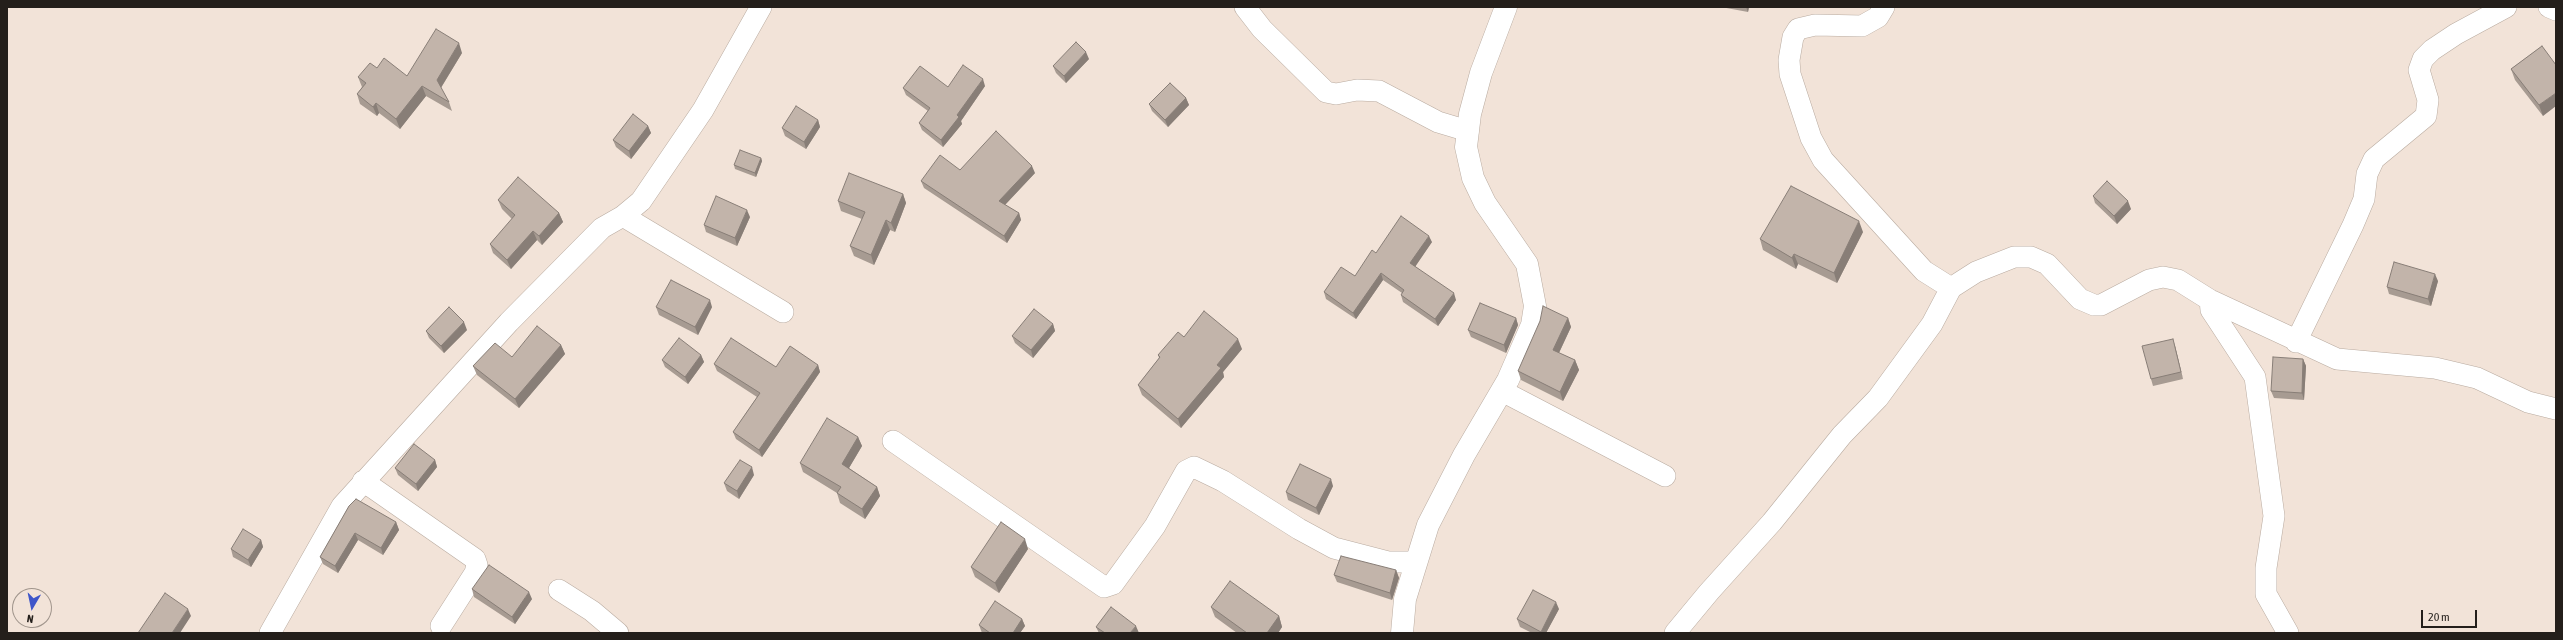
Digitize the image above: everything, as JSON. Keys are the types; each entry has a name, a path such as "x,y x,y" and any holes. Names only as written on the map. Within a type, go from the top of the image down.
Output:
{"street":[{"path":"270,633 342,506 363,481 509,322 602,228 623,216 641,201 703,110 761,7"},
{"path":"1245,7 1262,30 1326,92 1336,94 1357,90 1379,91 1438,122 1468,131"},
{"path":"1402,633 1405,599 1415,562 1432,518 1464,455 1502,391 1532,325 1536,306 1533,285 1527,264 1485,204 1472,178 1466,147 1470,114 1481,73 1506,7"},
{"path":"1884,7 1878,17 1862,26 1815,25 1798,29 1793,37 1789,60 1790,74 1811,138 1823,160 1924,271 1951,288"},
{"path":"2296,342 2356,218 2364,199 2367,174 2374,159 2426,116 2428,100 2419,70 2423,59 2432,50 2456,34 2506,7"},
{"path":"2549,7 2556,10"},
{"path":"623,216 783,312"},
{"path":"1675,633 1709,592 1772,522 1842,435 1878,398 1932,324 1951,288 1976,272 2014,257 2031,257 2047,264 2080,299 2094,305 2101,304 2149,280 2163,277 2178,280 2210,300 2296,342 2337,359 2435,368 2477,378 2528,402 2556,409"},
{"path":"2210,300 2211,310 2255,377 2274,516 2266,568 2266,594 2288,633"},
{"path":"1502,391 1665,476"},
{"path":"893,441 1104,586 1113,584 1155,526 1186,471 1194,467 1223,480 1298,528 1334,548 1388,562 1415,562"},
{"path":"363,481 475,559 477,565 474,573 441,626"},
{"path":"559,590 592,611 618,633"}],"building":[{"path":"436,29 459,43 437,80 449,102 422,86 396,119 376,103 373,107 357,94 366,83 358,77 370,63 377,68 384,58 407,76"},
{"path":"1076,42 1086,52 1064,76 1053,66"},
{"path":"2542,46 2556,65 2556,93 2539,105 2511,69"},
{"path":"963,65 983,79 957,115 959,117 941,140 919,123 930,108 903,88 920,66 948,87"},
{"path":"1170,83 1186,98 1165,120 1149,104"},
{"path":"796,106 818,120 804,142 782,128"},
{"path":"633,114 648,126 629,151 613,140"},
{"path":"996,131 1032,166 999,201 1019,213 1004,236 921,181 940,155 960,170"},
{"path":"740,150 761,158 755,173 734,165"},
{"path":"849,173 903,194 891,223 886,220 871,255 850,246 865,212 838,201"},
{"path":"518,177 559,213 539,236 533,231 507,260 490,244 515,215 498,200"},
{"path":"2107,181 2128,201 2114,216 2093,196"},
{"path":"1791,186 1859,221 1834,273 1794,254 1792,258 1760,239"},
{"path":"716,196 747,210 735,238 704,225"},
{"path":"1401,216 1429,236 1410,263 1454,293 1435,319 1401,295 1404,290 1381,273 1353,313 1324,292 1341,267 1355,276 1372,250 1376,253"},
{"path":"2394,262 2435,274 2428,299 2387,287"},
{"path":"671,280 710,300 695,327 656,307"},
{"path":"1480,303 1516,318 1504,345 1468,330"},
{"path":"1543,306 1568,318 1553,350 1575,360 1560,392 1518,371 1540,321"},
{"path":"449,307 464,322 441,346 426,331"},
{"path":"1034,309 1053,324 1031,350 1012,336"},
{"path":"1204,311 1238,339 1217,365 1221,368 1178,419 1138,385 1160,357 1158,355 1178,332 1184,337"},
{"path":"537,326 561,345 515,399 473,366 495,343 512,357"},
{"path":"679,338 701,355 685,377 662,360"},
{"path":"731,338 776,367 790,346 818,365 759,450 733,432 760,393 714,364"},
{"path":"2173,339 2181,372 2151,379 2142,346"},
{"path":"2273,357 2303,359 2302,393 2271,391"},
{"path":"827,418 858,437 842,464 877,487 862,509 837,493 841,487 800,463"},
{"path":"414,444 435,460 416,484 395,468"},
{"path":"740,460 752,467 737,491 724,483"},
{"path":"1300,464 1331,479 1316,508 1286,492"},
{"path":"356,499 396,522 381,548 355,533 335,566 320,557 349,506"},
{"path":"1001,522 1025,539 995,583 971,567"},
{"path":"243,529 261,540 248,560 231,549"},
{"path":"1341,556 1396,570 1390,593 1334,575"},
{"path":"489,565 529,592 512,617 472,589"},
{"path":"1230,581 1279,616 1267,633 1247,633 1211,607"},
{"path":"1533,590 1556,602 1541,632 1517,619"},
{"path":"165,593 188,609 172,633 138,633"},
{"path":"995,601 1022,619 1013,633 990,633 979,625"},
{"path":"1111,607 1136,626 1130,633 1105,633 1096,627"}]}
